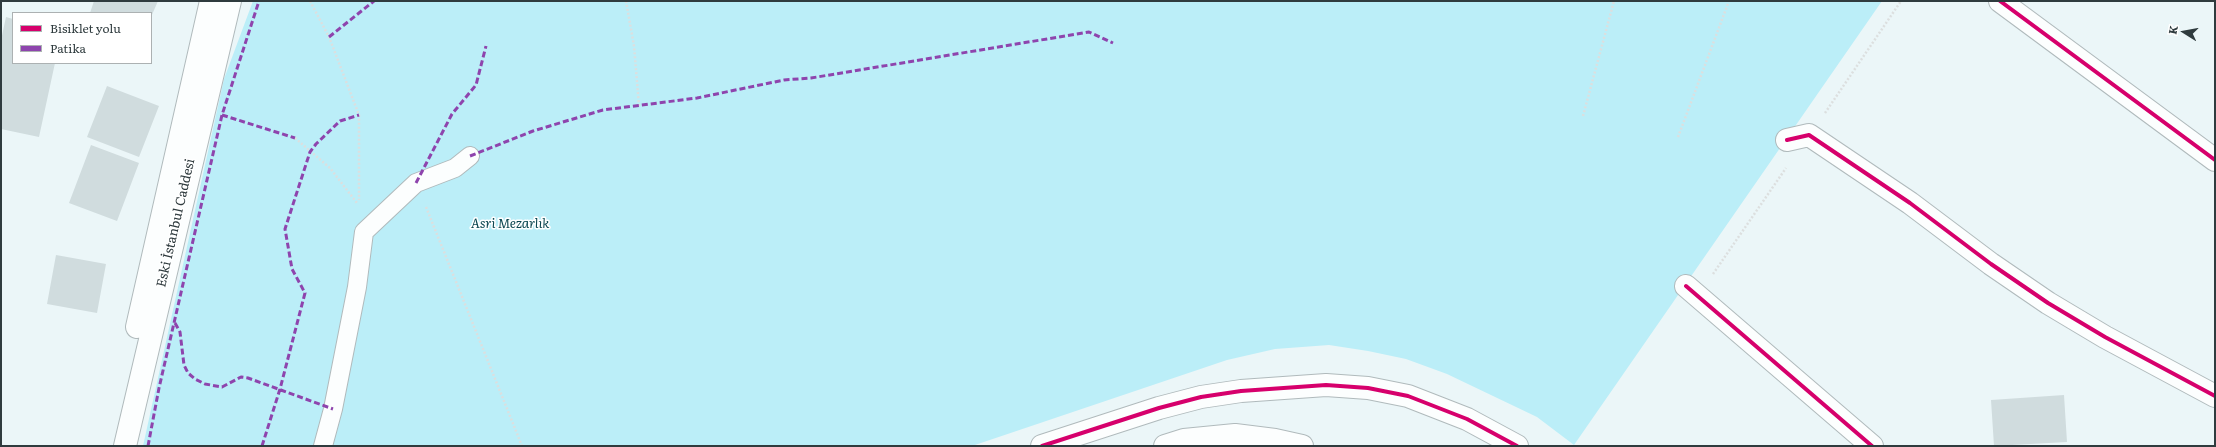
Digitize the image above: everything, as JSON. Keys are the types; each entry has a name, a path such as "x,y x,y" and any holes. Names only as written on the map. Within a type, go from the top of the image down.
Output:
{"street":[{"name":"Eski İstanbul Caddesi","path":"110,446 211,1"},
{"name":"Eski İstanbul Caddesi","path":"125,446 230,1"},
{"path":"2000,1 2215,160"},
{"path":"1787,140 1809,135 1910,203 1991,264 2048,303 2105,337 2215,396"},
{"path":"1692,291 1872,446"},
{"path":"1042,446 1159,408 1200,397 1248,390 1326,385 1368,388 1408,396 1467,419 1517,446"},
{"path":"1164,446 1184,440 1235,435 1275,440 1302,446"}],"lane":[{"path":"323,446 333,409 357,287 364,232 416,183 455,168 470,156"}],"path":[{"path":"310,1 328,37 359,115 359,205 364,232"},
{"path":"626,1 634,46 639,106"},
{"path":"1583,116 1614,1"},
{"path":"1678,137 1729,1"},
{"path":"1692,291 1809,135 1901,1"},
{"path":"295,138 330,168 359,205"},
{"path":"416,183 522,446"}],"green space":[{"name":"Asri Mezarlık","path":"253,1 1882,1 1574,445 1537,417 1447,374 1406,359 1329,345 1275,349 1227,360 972,446 143,446 224,79"}],"building":[{"path":"94,1 158,1 152,15 152,12 90,12"},
{"path":"6,17 12,19 12,64 55,64 39,137 1,129 1,40"},
{"path":"107,86 159,106 139,157 87,137"},
{"path":"91,145 139,163 117,221 69,203"},
{"path":"56,255 106,264 97,313 47,304"},
{"path":"2064,395 2067,442 1994,446 1991,400"}],"marked path":[{"path":"148,446 159,388 222,115 259,1"},
{"path":"329,37 374,1"},
{"path":"470,156 533,131 603,110 697,98 784,80 811,78 1089,32 1113,43"},
{"path":"416,183 452,114 476,85 486,46"},
{"path":"222,115 295,138"},
{"path":"262,446 280,389 305,293 292,269 285,229 310,152 316,144 340,121 359,115"},
{"path":"175,323 180,332 184,365 188,373 195,379 205,384 222,387 241,377 248,378 333,409"}],"cycle path":[{"path":"2000,1 2215,160"},
{"path":"1787,140 1809,135 1910,203 1991,264 2048,303 2105,337 2215,396"},
{"path":"1686,286 1872,446"},
{"path":"1042,446 1159,408 1201,397 1241,391 1326,385 1368,388 1408,396 1467,419 1517,446"}]}
